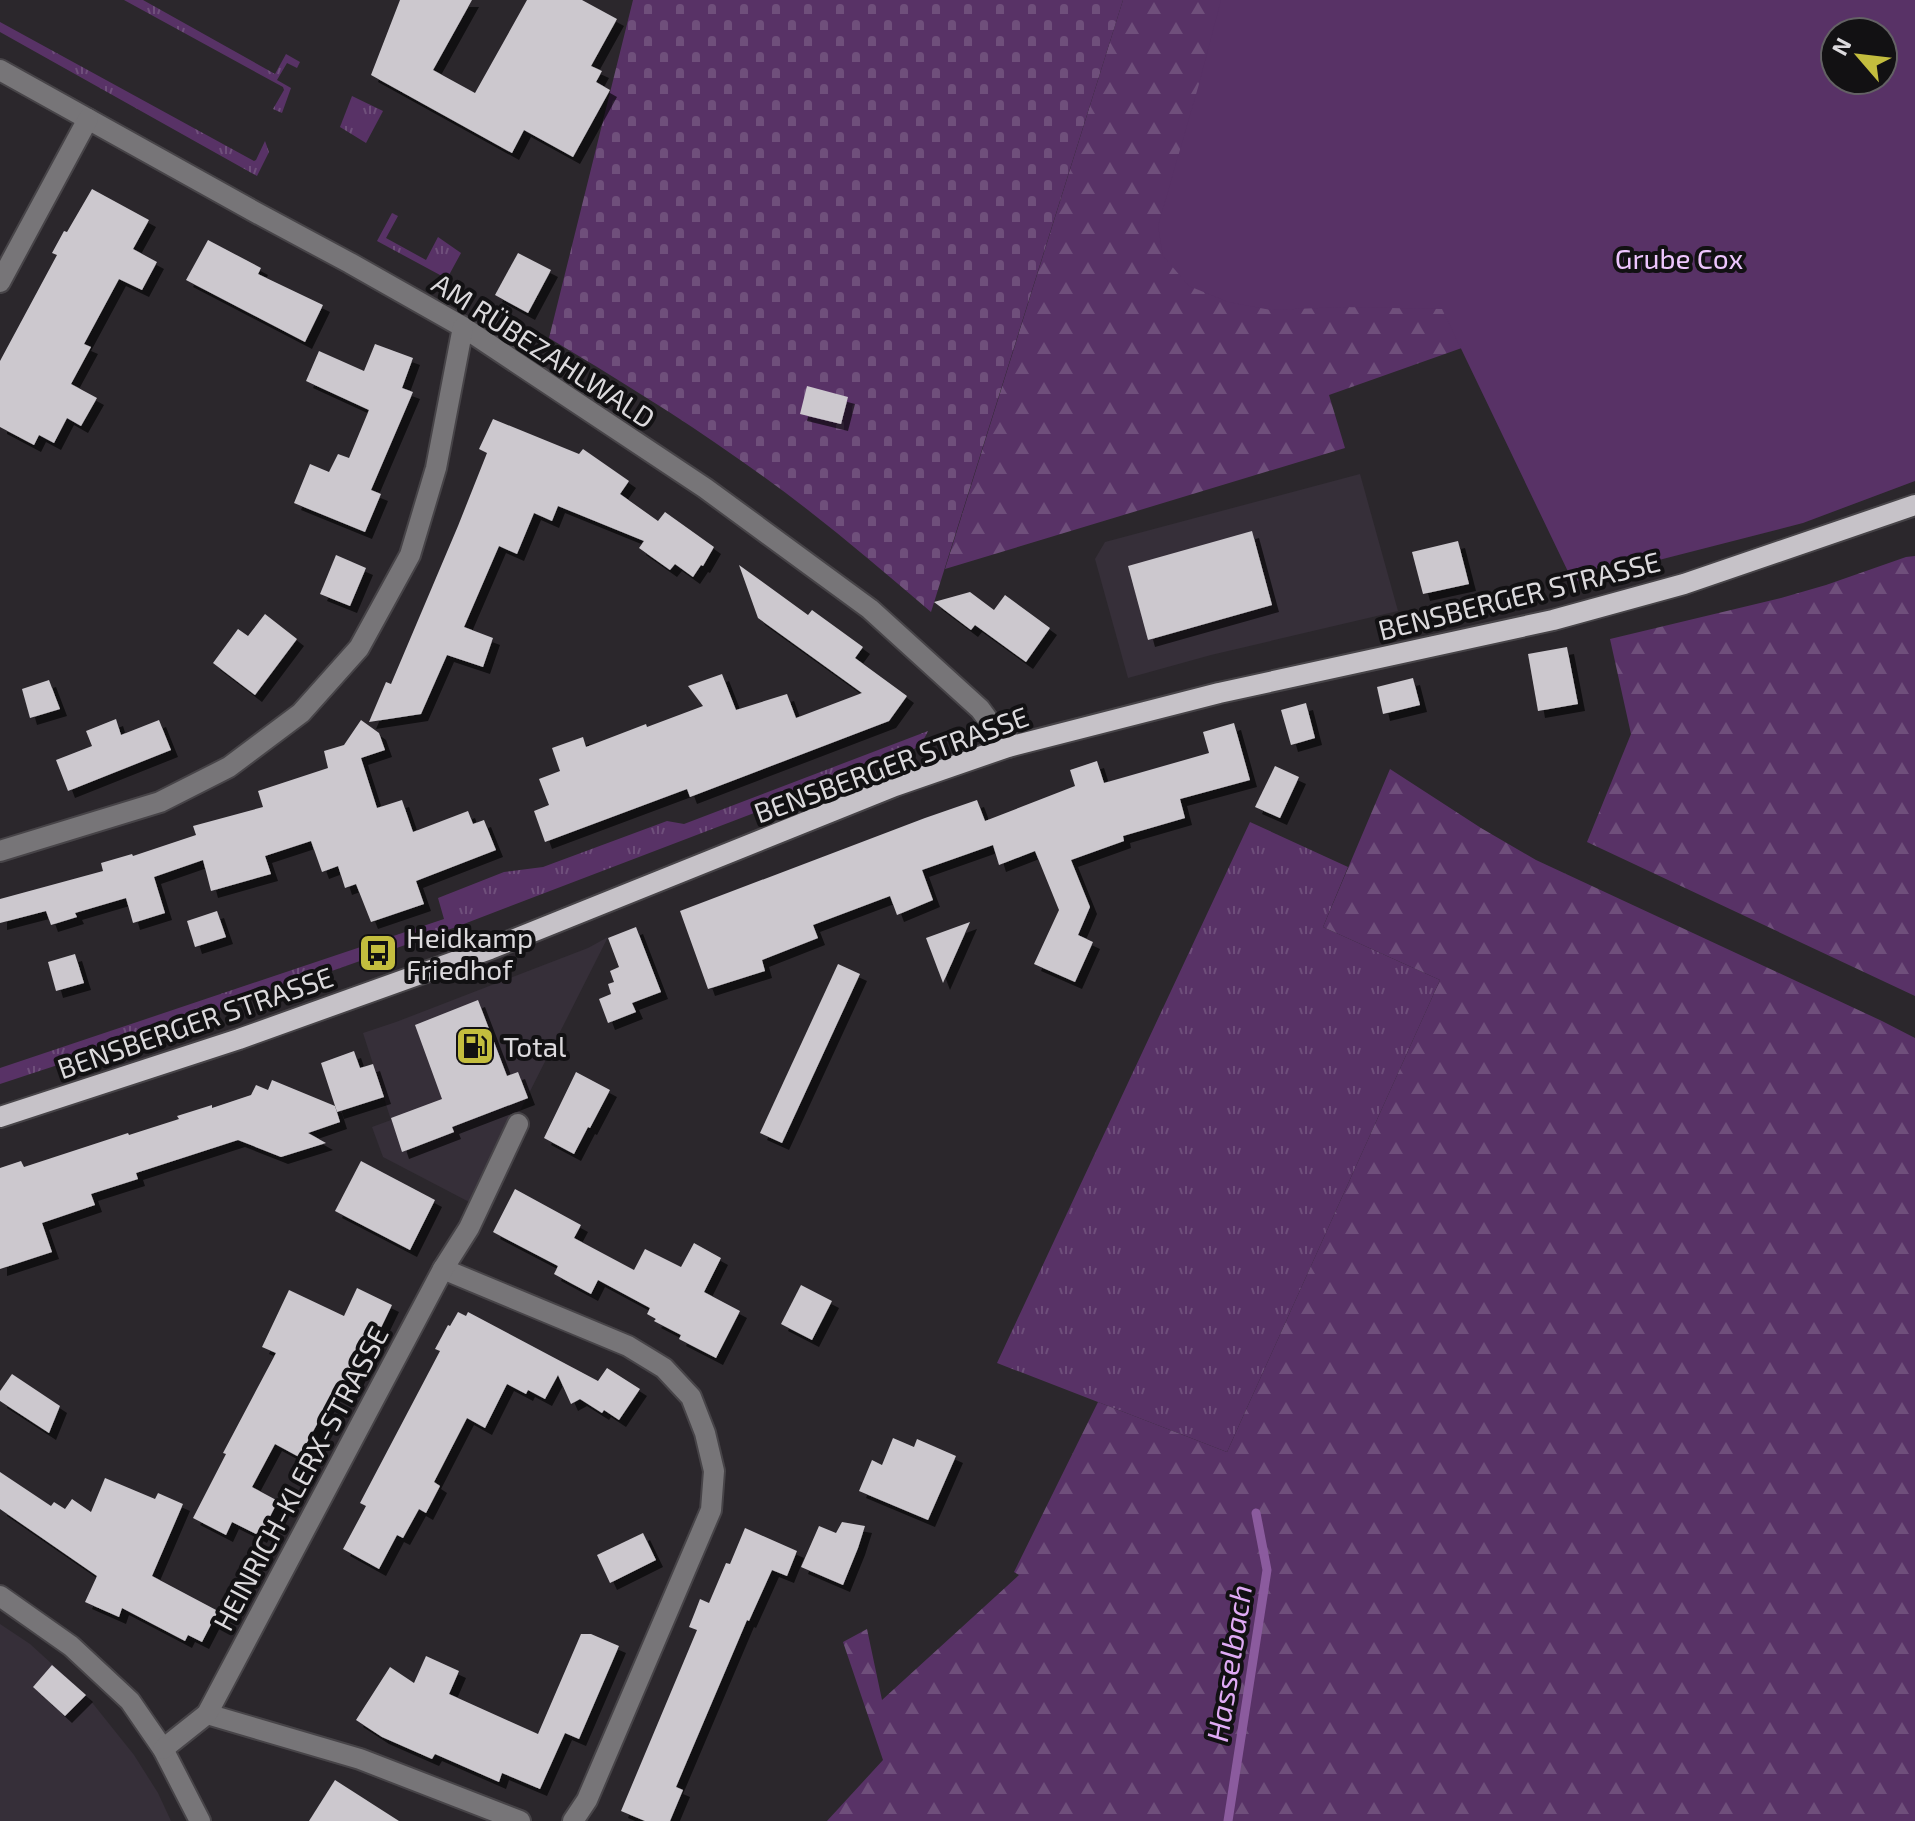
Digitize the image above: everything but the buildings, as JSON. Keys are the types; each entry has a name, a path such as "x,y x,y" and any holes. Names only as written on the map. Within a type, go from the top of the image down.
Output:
{"main road":[{"name":"BENSBERGER STRASSE","path":"0,1117 239,1039 490,949 895,786 1008,747 1219,693 1553,620 1684,584 1915,505"}],"street":[{"name":"AM RÜBEZAHLWALD","path":"0,70 463,327 705,488 870,609 980,709 1008,747"},
{"path":"0,282 88,119"},
{"path":"0,851 160,802 229,767 301,713 359,648 410,555 436,468 463,327"},
{"name":"HEINRICH-KLERX-STRASSE","path":"163,1749 207,1714 443,1269 469,1228 518,1124"},
{"path":"443,1269 628,1346 664,1368 691,1397 705,1433 714,1471 711,1510 587,1800 573,1821"},
{"path":"0,1596 71,1646 130,1701 163,1749 200,1821"},
{"path":"207,1714 360,1759 520,1821"}],"shaded area":[{"path":"1360,474 1398,611 1128,678 1095,559 1105,542"},
{"path":"608,937 473,1204 383,1157 372,1127 391,1120 363,1033 588,948"},
{"path":"0,1624 30,1644 86,1695 134,1755 171,1821 0,1821"}],"green space":[{"path":"124,0 143,0 275,74 286,54 300,62 297,68 287,63 277,80 291,88 282,113 273,109 283,87"},
{"path":"633,0 1123,0 931,612 837,533 765,478 669,412 549,338"},
{"name":"Grube Cox","path":"1123,0 1915,0 1915,459 1490,338 1329,395 1345,448 945,569"},
{"name":"Grube Cox","path":"1221,0 1915,0 1915,481 1803,523 1573,582 1442,309 1342,307 1271,310 1228,302 1189,286 1163,256 1158,226"},
{"path":"0,22 254,161 265,141 269,152 257,176 0,32"},
{"path":"352,96 383,111 366,143 340,127"},
{"path":"392,213 398,216 386,238 426,260 438,237 461,253 449,275 440,275 377,241"},
{"path":"1915,556 1915,996 1587,842 1631,734 1610,639 1781,598"},
{"path":"928,731 918,746 903,756 456,927 176,1026 0,1084 0,1068 444,919 438,898 504,872 543,867 667,821 684,824"},
{"path":"1390,769 1536,860 1915,1038 1915,1821 827,1821 883,1760 843,1642 867,1629 882,1700 1019,1575 1014,1572 1098,1402 1227,1452 1440,980 1323,927"},
{"path":"1250,822 1348,867 1323,927 1440,980 1227,1452 997,1363"}],"waterway":[{"name":"Hasselbach","path":"1228,1821 1267,1570 1256,1513"}],"place":[{"name":"Heidkamp Friedhof","path":"378,953"},
{"name":"Total","path":"475,1046"}]}
